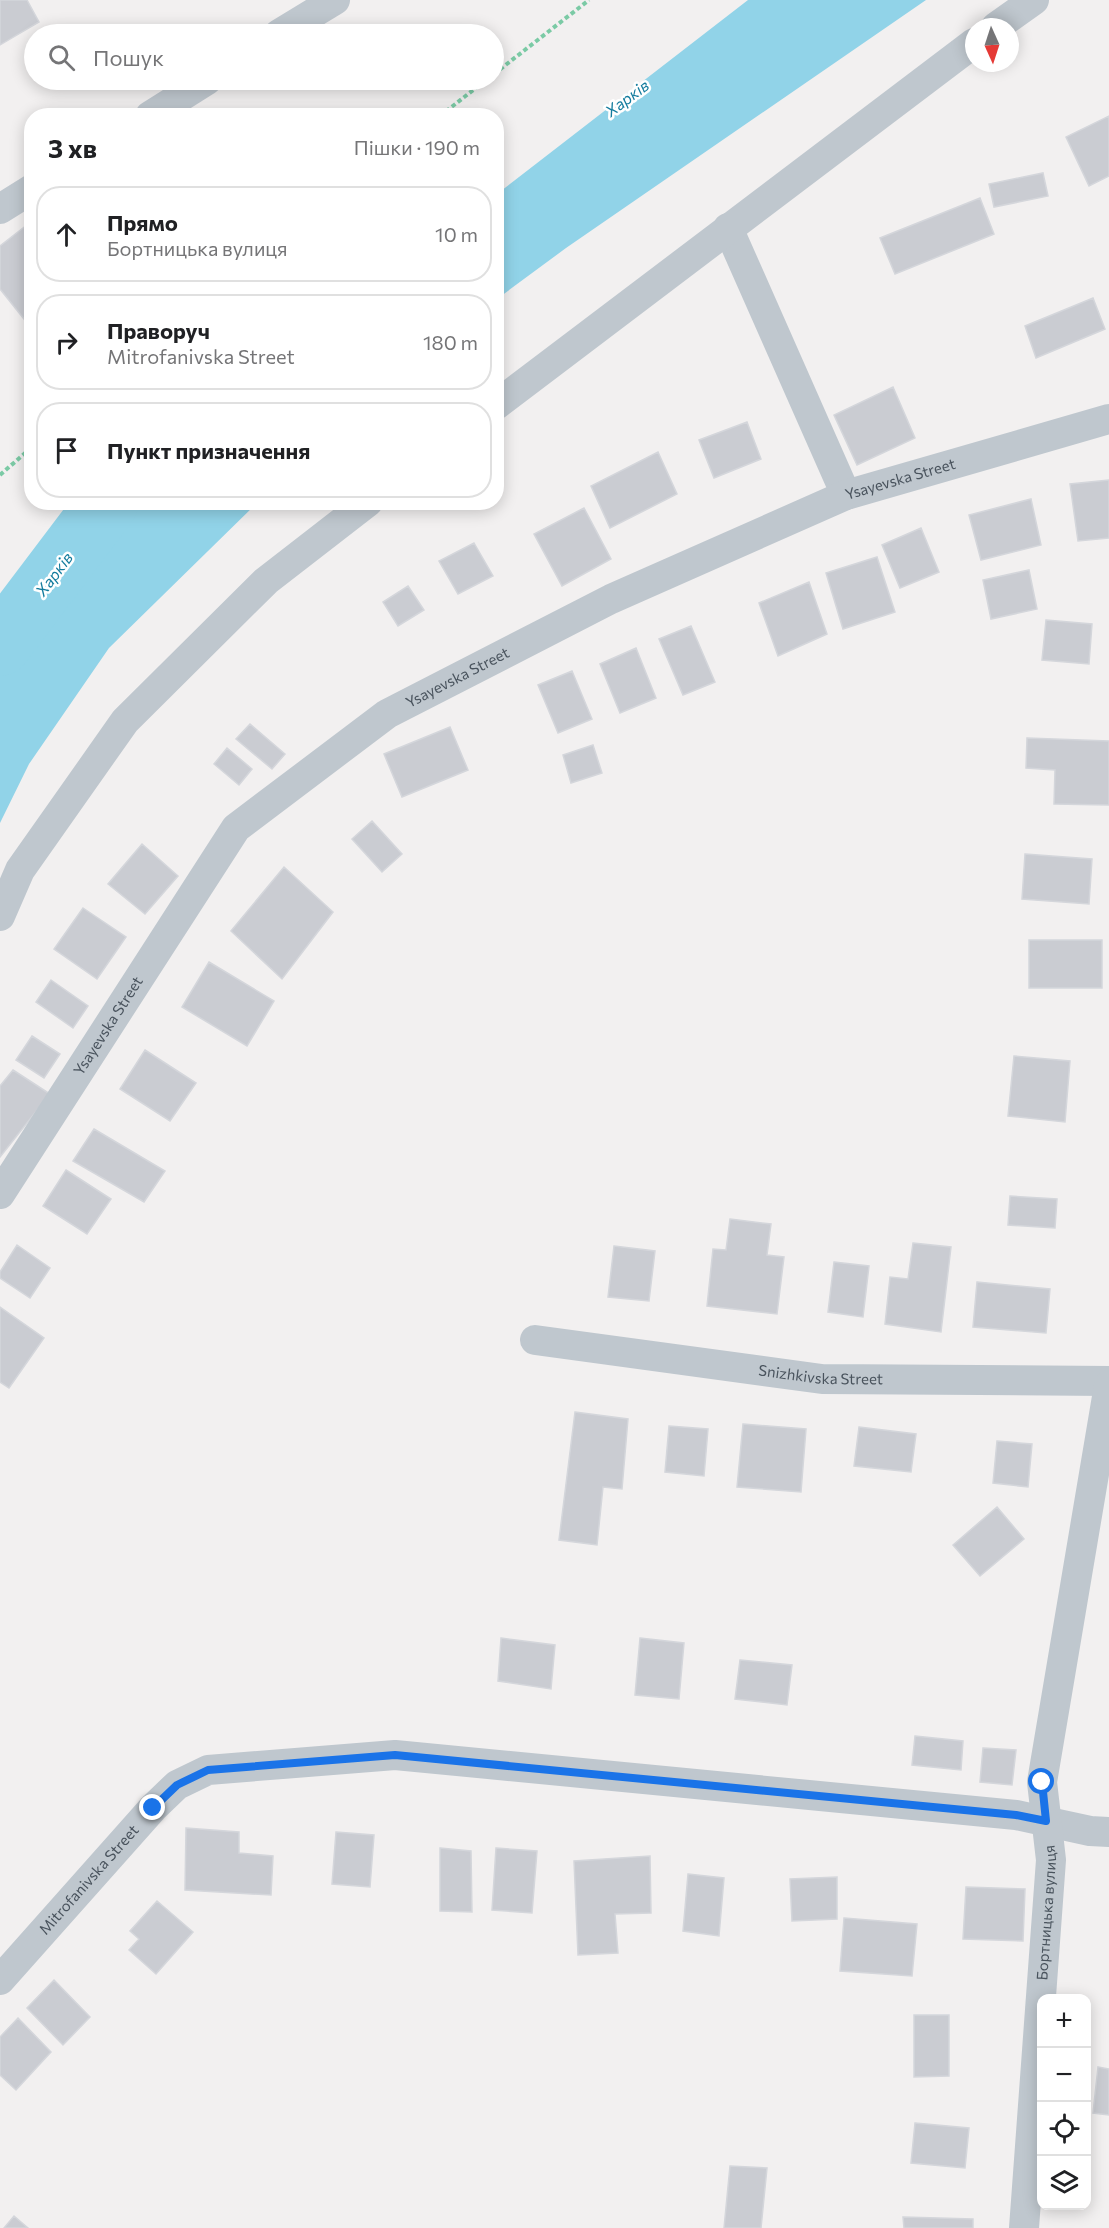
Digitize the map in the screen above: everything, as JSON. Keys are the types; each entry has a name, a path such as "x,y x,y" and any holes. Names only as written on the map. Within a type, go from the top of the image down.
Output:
{"street":[{"path":"295,24 335,0"},
{"path":"1009,18 1034,0"},
{"path":"504,399 965,50"},
{"path":"163,108 191,90"},
{"path":"0,209 24,194"},
{"path":"728,228 846,495"},
{"name":"Ysayevska Street","path":"0,1194 236,828 387,714 612,599 846,495 1109,419"},
{"path":"0,916 20,870 124,721 266,581 358,510"},
{"name":"Snizhkivska Street","path":"535,1340 822,1379 1109,1383"},
{"name":"Бортницька вулиця","path":"1024,2228 1051,1860 1042,1782 1109,1383"},
{"name":"Mitrofanivska Street","path":"0,1980 153,1808 177,1785 208,1770 395,1755 1005,1814 1090,1831 1109,1832"}],"path":[{"path":"504,66 589,0"},
{"path":"450,108 473,90"},
{"path":"0,475 24,454"}],"water":[{"path":"748,0 926,0 566,248 504,294 504,189"},
{"path":"105,510 250,510 109,648 29,764 0,823 0,654"}],"building":[{"path":"0,0 27,0 39,22 24,24 24,31 0,45"},
{"path":"1109,116 1109,176 1089,186 1066,137"},
{"path":"1043,173 1048,196 994,207 989,184"},
{"path":"980,198 994,234 895,274 880,238"},
{"path":"24,227 24,319 0,289 0,246"},
{"path":"1093,298 1105,329 1036,358 1025,326"},
{"path":"893,387 915,438 857,465 834,415"},
{"path":"747,422 761,459 714,478 699,440"},
{"path":"658,452 677,494 610,528 591,486"},
{"path":"1109,480 1109,538 1078,541 1070,484"},
{"path":"1031,499 1041,545 981,560 969,515"},
{"path":"584,508 611,559 562,586 534,534"},
{"path":"921,528 939,572 900,588 882,545"},
{"path":"474,543 493,576 458,594 439,561"},
{"path":"877,557 895,612 843,629 826,573"},
{"path":"1029,570 1037,609 991,619 983,580"},
{"path":"809,582 827,634 778,656 759,603"},
{"path":"408,586 424,610 398,626 383,602"},
{"path":"1046,620 1092,624 1089,664 1042,660"},
{"path":"691,626 715,682 683,695 659,639"},
{"path":"636,648 656,698 620,713 600,664"},
{"path":"572,671 592,719 558,733 538,685"},
{"path":"250,724 285,754 272,769 236,739"},
{"path":"450,727 468,770 402,797 384,754"},
{"path":"1027,738 1109,741 1109,805 1054,804 1055,770 1026,768"},
{"path":"593,745 602,773 571,783 563,755"},
{"path":"227,748 252,769 239,785 214,764"},
{"path":"372,821 402,854 382,872 352,839"},
{"path":"142,844 178,876 145,914 108,884"},
{"path":"1025,854 1092,859 1089,904 1022,899"},
{"path":"284,867 333,912 282,979 231,931"},
{"path":"83,908 126,937 97,979 54,949"},
{"path":"1029,940 1102,940 1102,988 1029,988"},
{"path":"209,962 274,1001 247,1046 182,1007"},
{"path":"51,980 88,1006 73,1028 36,1002"},
{"path":"32,1036 60,1054 44,1078 16,1060"},
{"path":"145,1050 196,1083 170,1121 120,1089"},
{"path":"1014,1056 1070,1061 1065,1122 1008,1116"},
{"path":"13,1070 50,1094 0,1157 0,1086"},
{"path":"94,1129 165,1171 144,1202 73,1161"},
{"path":"66,1170 111,1199 87,1234 43,1206"},
{"path":"1010,1196 1057,1199 1055,1228 1008,1225"},
{"path":"730,1219 771,1224 767,1255 784,1257 777,1314 707,1306 713,1249 726,1250"},
{"path":"913,1243 951,1247 941,1332 885,1324 890,1277 908,1279"},
{"path":"17,1245 50,1268 30,1298 0,1278 0,1272"},
{"path":"614,1246 655,1251 649,1301 608,1297"},
{"path":"834,1262 869,1266 863,1317 828,1312"},
{"path":"977,1282 1050,1289 1046,1333 973,1327"},
{"path":"0,1307 44,1338 9,1388 0,1382"},
{"path":"575,1412 628,1419 622,1489 603,1487 597,1545 559,1540"},
{"path":"743,1424 806,1429 801,1492 737,1487"},
{"path":"669,1426 708,1429 704,1476 665,1472"},
{"path":"859,1427 916,1434 911,1472 854,1466"},
{"path":"997,1441 1032,1444 1028,1487 993,1483"},
{"path":"997,1507 1024,1539 980,1576 953,1545"},
{"path":"501,1638 555,1645 551,1689 498,1681"},
{"path":"640,1638 684,1643 679,1699 635,1695"},
{"path":"740,1660 792,1665 787,1705 735,1699"},
{"path":"915,1736 963,1741 961,1770 912,1765"},
{"path":"983,1748 1016,1750 1012,1785 980,1782"},
{"path":"186,1828 239,1832 239,1853 273,1856 271,1895 185,1890"},
{"path":"336,1832 374,1835 370,1887 332,1884"},
{"path":"440,1848 471,1851 472,1912 440,1911"},
{"path":"496,1848 537,1851 532,1913 492,1910"},
{"path":"650,1856 651,1913 615,1914 618,1953 578,1955 574,1861"},
{"path":"688,1874 724,1878 719,1936 683,1931"},
{"path":"837,1877 837,1919 792,1921 790,1879"},
{"path":"966,1887 1025,1889 1023,1941 963,1939"},
{"path":"157,1901 193,1932 156,1974 129,1950 139,1939 130,1931"},
{"path":"844,1918 917,1924 912,1976 840,1971"},
{"path":"54,1980 90,2017 63,2045 27,2008"},
{"path":"914,2015 949,2015 949,2076 914,2077"},
{"path":"18,2018 51,2052 16,2090 0,2075 0,2037"},
{"path":"1098,2067 1109,2069 1109,2115 1093,2113"},
{"path":"915,2123 969,2128 965,2168 911,2163"},
{"path":"730,2166 767,2168 761,2228 724,2228"},
{"path":"14,2216 28,2228 4,2228"},
{"path":"903,2217 973,2219 973,2228 904,2228"}],"waterway":[{"name":"Харків","path":"0,645 102,510"}],"route":[{"path":"153,1808 177,1785 208,1770 395,1755 1016,1815 1046,1821 1042,1782"}]}
